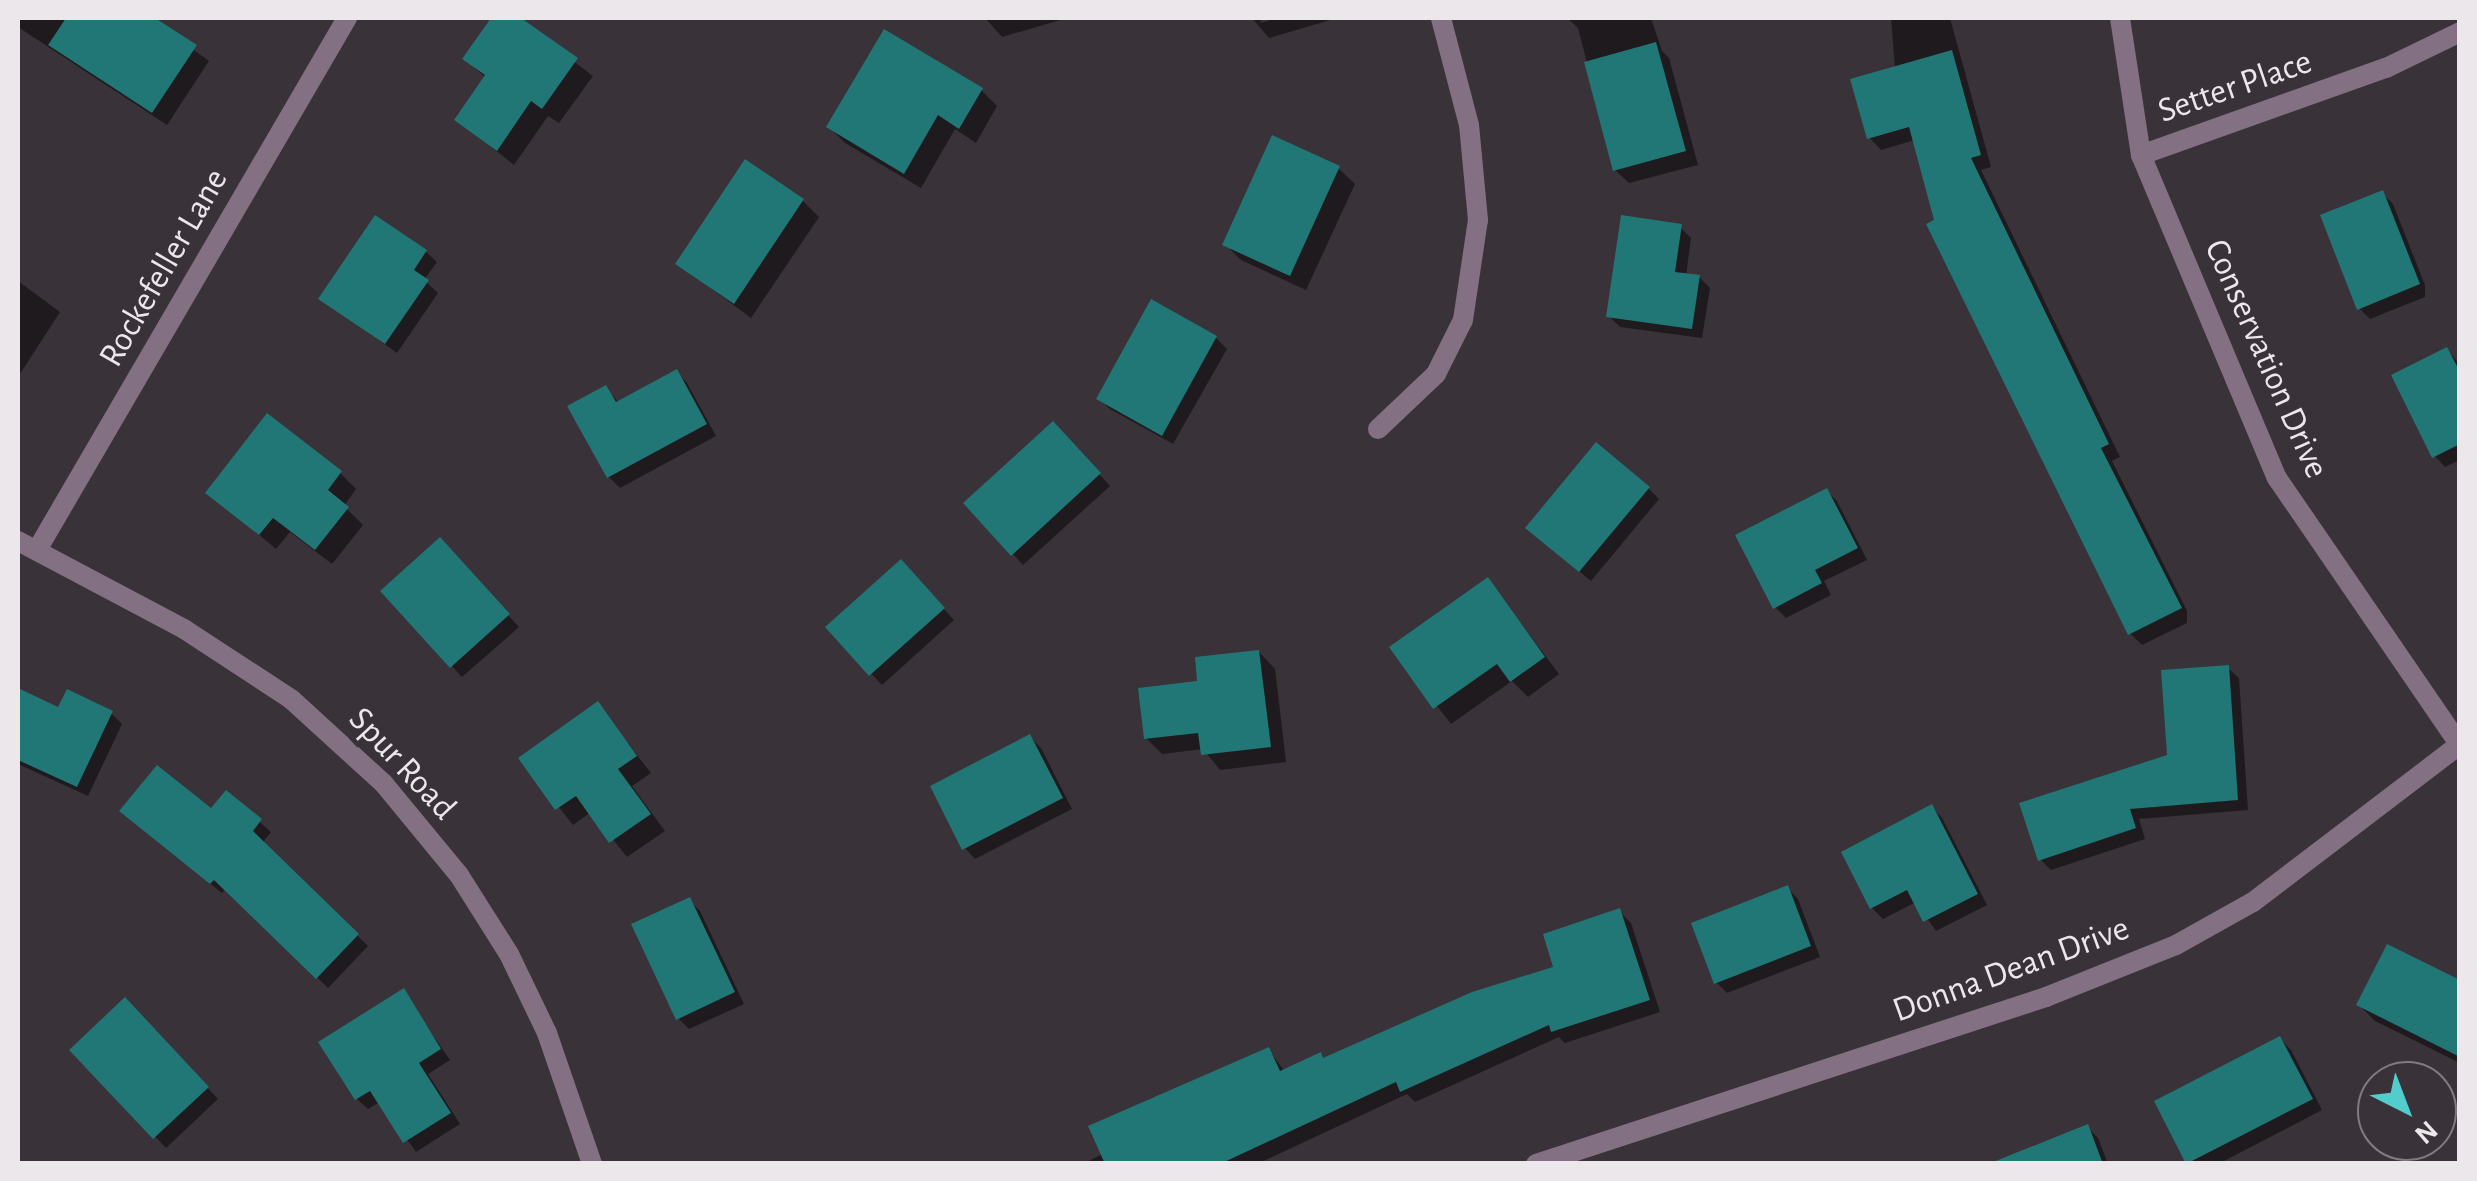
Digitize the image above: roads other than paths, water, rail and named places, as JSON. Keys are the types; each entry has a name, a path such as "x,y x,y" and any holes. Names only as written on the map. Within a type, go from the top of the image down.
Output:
{"street":[{"name":"Rockefeller Lane","path":"37,550 347,18"},
{"path":"1378,429 1436,374 1463,320 1473,253 1477,176 1470,125 1442,18"},
{"name":"Conservation Drive","path":"2120,18 2141,154 2277,478 2459,745"},
{"name":"Setter Place","path":"2141,154 2386,68 2460,32"},
{"name":"Spur Road","path":"18,541 184,628 291,700 384,784 459,875 509,954 547,1033 592,1164"},
{"name":"Donna Dean Drive","path":"1536,1164 2046,997 2176,945 2253,902 2459,745"}]}
